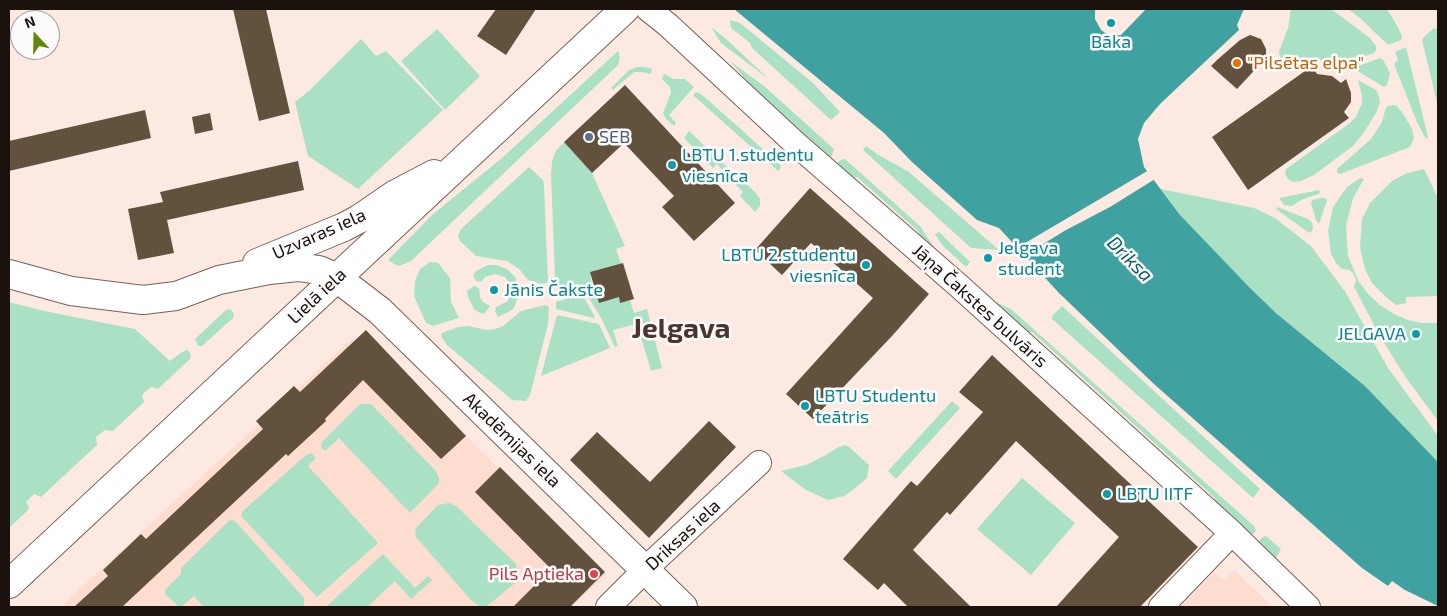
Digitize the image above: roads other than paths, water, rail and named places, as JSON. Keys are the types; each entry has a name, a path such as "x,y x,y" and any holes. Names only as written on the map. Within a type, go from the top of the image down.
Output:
{"main road":[{"name":"Lielā iela","path":"9,584 625,9"},
{"name":"Uzvaras iela","path":"9,274 70,291 143,300 176,296 219,280 261,260 359,220 394,195 469,155"},
{"name":"Uzvaras iela","path":"219,280 256,272 298,267 319,270 337,278"},
{"name":"Akadēmijas iela","path":"337,278 380,311 683,607"}],"street":[{"name":"Jāņa Čakstes bulvāris","path":"648,9 668,25 796,144 959,286 1232,533 1308,607"},
{"name":"Driksas iela","path":"608,607 644,570 759,463"},
{"path":"1161,607 1232,533"}],"water":[{"name":"Driksa","path":"734,9 1095,9 1095,19 1101,30 1110,36 1121,35 1146,9 1244,9 1237,25 1239,30 1160,104 1144,123 1138,139 1144,167 1180,215 1250,288 1277,314 1365,386 1438,462 1438,606 1405,590 1392,581 1388,586 1362,568 1154,384 1059,293 999,228 977,220 912,162 884,133"}],"place":[{"name":"Bāka","path":"1111,23"},
{"name":"\"Pilsētas elpa\"","path":"1237,63"},
{"name":"SEB","path":"589,137"},
{"name":"LBTU 1.studentu viesnīca","path":"672,165"},
{"name":"Jelgava student","path":"988,258"},
{"name":"LBTU 2.studentu viesnīca","path":"866,265"},
{"name":"Jānis Čakste","path":"494,290"},
{"name":"JELGAVA","path":"1416,334"},
{"name":"LBTU Studentu teātris","path":"805,406"},
{"name":"LBTU IITF","path":"1107,494"},
{"name":"Pils Aptieka","path":"594,574"}],"district":[{"name":"Jelgava","path":"681,329"}]}
